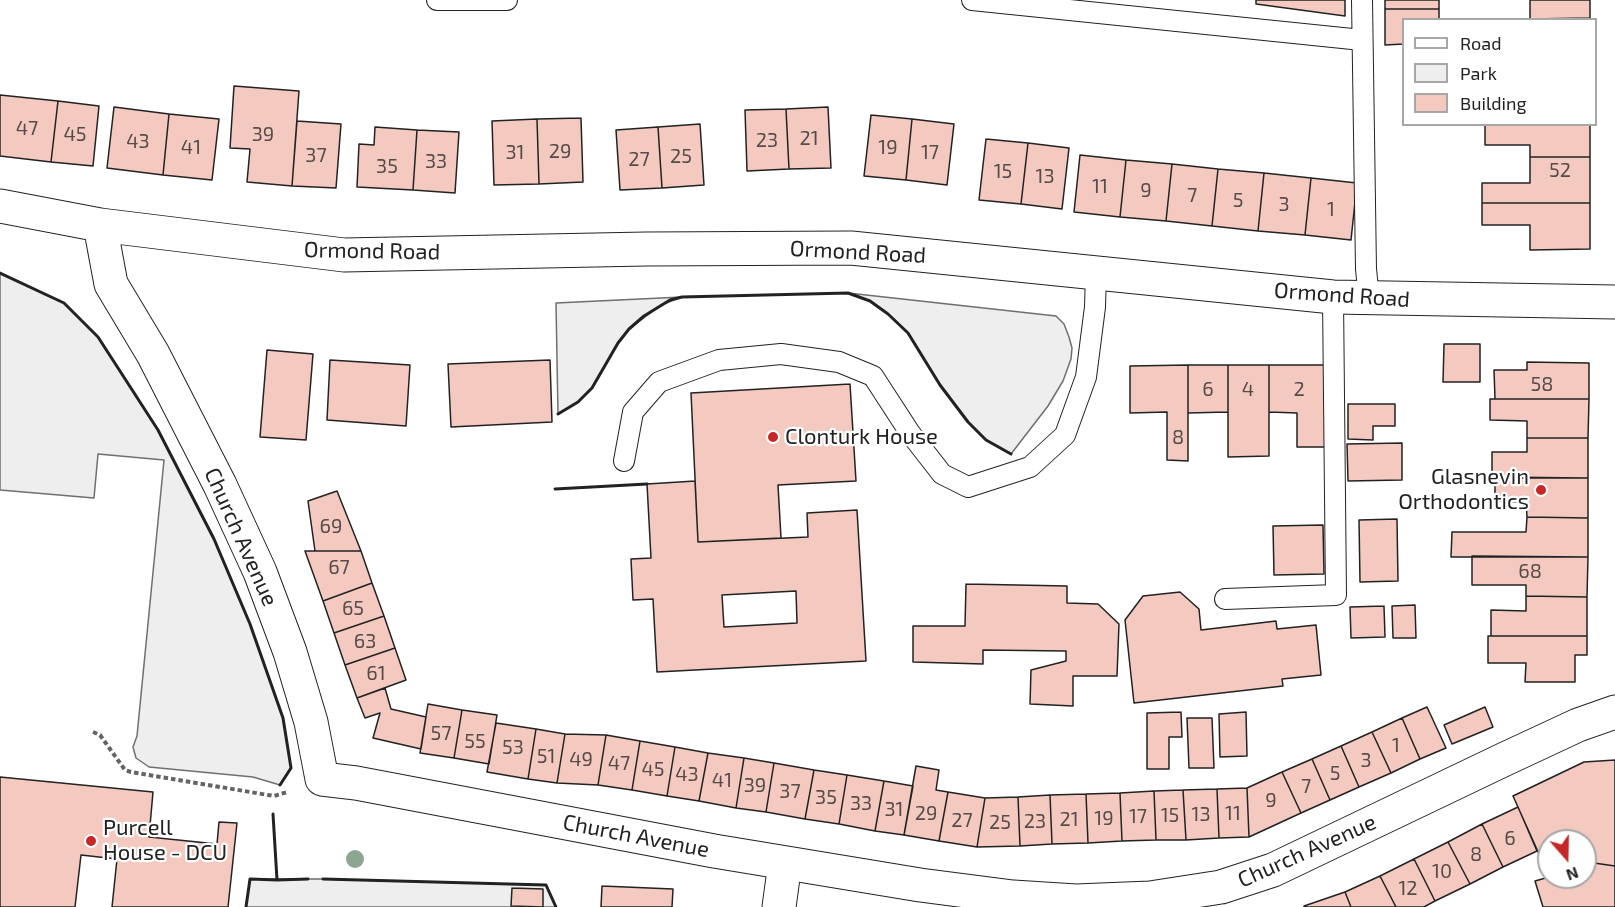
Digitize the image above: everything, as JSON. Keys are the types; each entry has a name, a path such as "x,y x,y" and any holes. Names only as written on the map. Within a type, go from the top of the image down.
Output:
{"street":[{"path":"0,206 100,225"},
{"name":"Ormond Road","path":"100,225 344,255 634,249 851,248 1334,297 1615,302"},
{"name":"Church Avenue","path":"100,225 111,284 153,354 220,485 260,572 290,652 311,722 322,779 356,783 785,863 920,885 1077,904 1150,898 1221,887 1273,870 1578,725 1615,712"},
{"path":"779,907 785,863"}],"lane":[{"path":"437,0 507,0"},
{"path":"972,0 1362,40"},
{"path":"1362,0 1366,270 1369,299"},
{"path":"624,461 633,412 659,382 719,360 780,354 839,362 873,376 910,433 942,474 968,488 1030,466 1065,435 1086,377 1095,308 1096,273"},
{"path":"1225,599 1336,595 1334,297"}],"path":[{"path":"93,732 100,735 125,770 131,772 274,796 322,779"}],"green space":[{"path":"0,273 64,303 98,337 158,430 214,539 250,624 283,718 291,768 280,785 253,777 149,767 136,758 133,747 137,736 164,460 98,454 94,498 0,490"},
{"path":"848,293 1056,316 1064,324 1069,337 1072,348 1071,359 1063,381 1048,406 1011,454 986,440 968,422 940,385 908,333 870,301"},
{"path":"682,297 661,305 629,329 618,343 592,388 578,402 558,414 556,303"},
{"path":"250,879 546,885 556,907 246,907"}],"building":[{"path":"1256,0 1345,0 1345,16 1256,4"},
{"path":"1385,0 1439,0 1439,9 1385,9"},
{"path":"1530,0 1590,0 1590,18 1530,18"},
{"path":"1385,9 1439,9 1439,18 1402,18 1402,44 1385,45"},
{"path":"234,86 299,91 292,186 247,182 250,149 230,148"},
{"path":"0,95 58,101 51,162 0,156"},
{"path":"58,101 99,106 93,166 51,162"},
{"path":"114,107 169,114 163,175 107,168"},
{"path":"828,107 831,168 789,169 786,109"},
{"path":"786,109 789,169 747,171 745,110"},
{"path":"169,114 219,119 212,180 163,175"},
{"path":"871,115 912,119 906,180 864,176"},
{"path":"581,118 583,182 539,184 537,119"},
{"path":"537,119 539,184 494,185 492,121"},
{"path":"912,119 954,124 947,185 906,180"},
{"path":"297,121 341,124 336,188 292,186"},
{"path":"700,124 704,185 662,188 658,127"},
{"path":"1485,126 1590,126 1590,157 1530,157 1530,145 1485,145"},
{"path":"375,127 417,130 413,190 357,187 359,144 374,145"},
{"path":"658,127 662,188 620,190 616,130"},
{"path":"417,130 459,132 455,193 413,190"},
{"path":"986,139 1028,143 1021,204 979,200"},
{"path":"1028,143 1069,148 1062,209 1021,204"},
{"path":"1080,155 1126,160 1120,217 1074,212"},
{"path":"1530,157 1590,157 1590,203 1482,203 1482,183 1530,183"},
{"path":"1126,160 1172,164 1166,221 1120,217"},
{"path":"1172,164 1218,169 1212,226 1166,221"},
{"path":"1218,169 1264,173 1258,231 1212,226"},
{"path":"1264,173 1311,178 1305,235 1258,231"},
{"path":"1311,178 1357,183 1351,240 1305,235"},
{"path":"1482,203 1590,203 1590,249 1530,250 1530,225 1482,225"},
{"path":"1444,344 1480,344 1480,382 1443,382"},
{"path":"267,350 313,354 306,440 260,437"},
{"path":"330,360 410,365 406,426 327,420"},
{"path":"550,360 552,422 451,427 448,364"},
{"path":"1527,362 1589,363 1589,399 1495,399 1494,370 1527,370"},
{"path":"1188,365 1188,461 1167,460 1167,412 1130,413 1130,366"},
{"path":"1188,365 1228,365 1228,412 1188,413"},
{"path":"1228,365 1269,365 1269,456 1228,457"},
{"path":"1269,365 1330,365 1330,447 1297,447 1297,413 1269,412"},
{"name":"Clonturk House","path":"850,384 856,481 778,485 781,538 698,542 691,393"},
{"path":"1490,399 1589,399 1588,438 1527,438 1527,421 1490,420"},
{"path":"1348,404 1395,404 1395,426 1373,426 1373,440 1348,439"},
{"path":"1527,438 1588,438 1588,478 1492,477 1492,452 1527,452"},
{"path":"1402,443 1402,480 1348,481 1347,444"},
{"name":"Glasnevin Orthodontics","path":"1495,478 1588,478 1588,518 1527,517 1526,502 1495,501"},
{"path":"695,481 698,542 808,537 807,513 857,510 866,661 657,672 653,599 633,600 631,559 651,558 647,484","holes":["796,591 797,623 724,627 722,595"]},
{"path":"337,491 361,551 315,551 308,501"},
{"path":"1527,517 1588,518 1588,557 1451,557 1452,532 1526,532"},
{"path":"1397,519 1398,581 1360,582 1359,520"},
{"path":"1323,525 1324,574 1274,575 1273,526"},
{"path":"305,551 361,551 372,583 323,601"},
{"path":"1472,556 1588,557 1587,597 1526,596 1526,585 1472,585"},
{"path":"372,583 384,616 334,633 323,601"},
{"path":"966,584 1067,586 1067,603 1098,604 1119,624 1117,676 1073,676 1073,706 1030,704 1031,670 1066,661 1066,651 983,650 983,664 913,662 913,626 965,626"},
{"path":"1180,592 1199,609 1201,630 1276,621 1277,629 1316,625 1321,675 1282,679 1283,686 1134,703 1125,620 1143,596"},
{"path":"1526,596 1587,597 1587,636 1491,636 1491,610 1526,611"},
{"path":"1415,605 1416,638 1393,638 1392,606"},
{"path":"1384,606 1385,637 1351,638 1350,607"},
{"path":"384,616 395,648 345,665 334,633"},
{"path":"1488,636 1587,636 1587,655 1575,655 1575,682 1525,682 1526,663 1488,663"},
{"path":"395,648 406,680 357,698 345,665"},
{"path":"385,688 391,709 426,717 421,749 373,738 380,713 365,718 357,698"},
{"path":"428,704 462,710 454,758 420,753"},
{"path":"1427,707 1446,748 1420,759 1402,718"},
{"path":"1485,707 1493,727 1452,744 1444,725"},
{"path":"462,710 497,715 489,764 454,758"},
{"path":"1181,712 1182,737 1169,737 1169,769 1147,769 1147,713"},
{"path":"1246,712 1247,756 1220,757 1219,714"},
{"path":"1187,718 1212,718 1214,768 1189,768"},
{"path":"1402,718 1420,759 1391,773 1372,732"},
{"path":"496,723 536,729 528,779 487,772"},
{"path":"536,729 565,734 557,783 528,779"},
{"path":"1372,732 1391,773 1359,787 1341,746"},
{"path":"565,734 606,735 598,785 557,783"},
{"path":"606,735 640,741 632,790 598,785"},
{"path":"640,741 675,747 667,796 632,790"},
{"path":"1341,746 1359,787 1330,800 1312,759"},
{"path":"675,747 708,753 699,801 667,796"},
{"path":"708,753 744,758 736,808 699,801"},
{"path":"744,758 774,763 766,812 736,808"},
{"path":"1312,759 1330,800 1301,813 1282,772"},
{"path":"1615,760 1615,866 1597,863 1597,829 1537,829 1537,850 1513,796 1584,762"},
{"path":"774,763 814,770 805,819 766,812"},
{"path":"916,766 939,770 936,790 948,792 939,841 904,835"},
{"path":"814,770 847,775 839,824 805,819"},
{"path":"1282,772 1301,813 1249,837 1247,788"},
{"path":"847,775 884,781 875,831 839,824"},
{"name":"Purcell House - DCU","path":"0,777 153,792 149,837 217,844 219,822 237,823 228,907 112,907 117,859 81,855 75,907 0,907"},
{"path":"884,781 913,786 904,835 875,831"},
{"path":"1247,788 1249,837 1219,838 1217,789"},
{"path":"1217,789 1219,838 1186,840 1183,790"},
{"path":"1183,790 1186,840 1156,840 1154,791"},
{"path":"1154,791 1156,840 1122,841 1120,793"},
{"path":"948,792 985,798 977,847 939,841"},
{"path":"1120,793 1122,841 1088,843 1086,794"},
{"path":"1086,794 1088,843 1052,844 1050,795"},
{"path":"1050,795 1052,844 1020,846 1018,797"},
{"path":"1018,797 1020,846 977,847 985,798"},
{"path":"1518,807 1537,851 1503,867 1482,824"},
{"path":"1482,824 1503,867 1470,884 1448,842"},
{"path":"1448,842 1470,884 1435,901 1414,859"},
{"path":"1414,859 1435,901 1424,907 1396,907 1380,876"},
{"path":"1597,863 1615,866 1615,907 1543,907 1537,889 1597,889"},
{"path":"1380,876 1396,907 1351,907 1345,892"},
{"path":"602,886 673,889 672,907 601,907"},
{"path":"512,888 543,889 543,907 511,906"},
{"path":"1345,892 1351,907 1304,907 1304,906"}],"wall":[{"path":"0,273 64,303 98,337 158,430 214,539 250,624 283,718 291,768 280,785"},
{"path":"558,414 578,402 592,388 618,343 629,329 644,316 670,300 682,297 848,293 870,301 908,333 940,385 968,422 986,440 1011,454"},
{"path":"555,489 647,484"},
{"path":"246,907 250,879 277,880 273,814"},
{"path":"277,880 308,879"},
{"path":"323,879 546,885 556,907"}],"place":[{"name":"Clonturk House","path":"773,437"},
{"name":"Glasnevin Orthodontics","path":"1541,490"},
{"name":"Purcell House - DCU","path":"91,841"}]}
